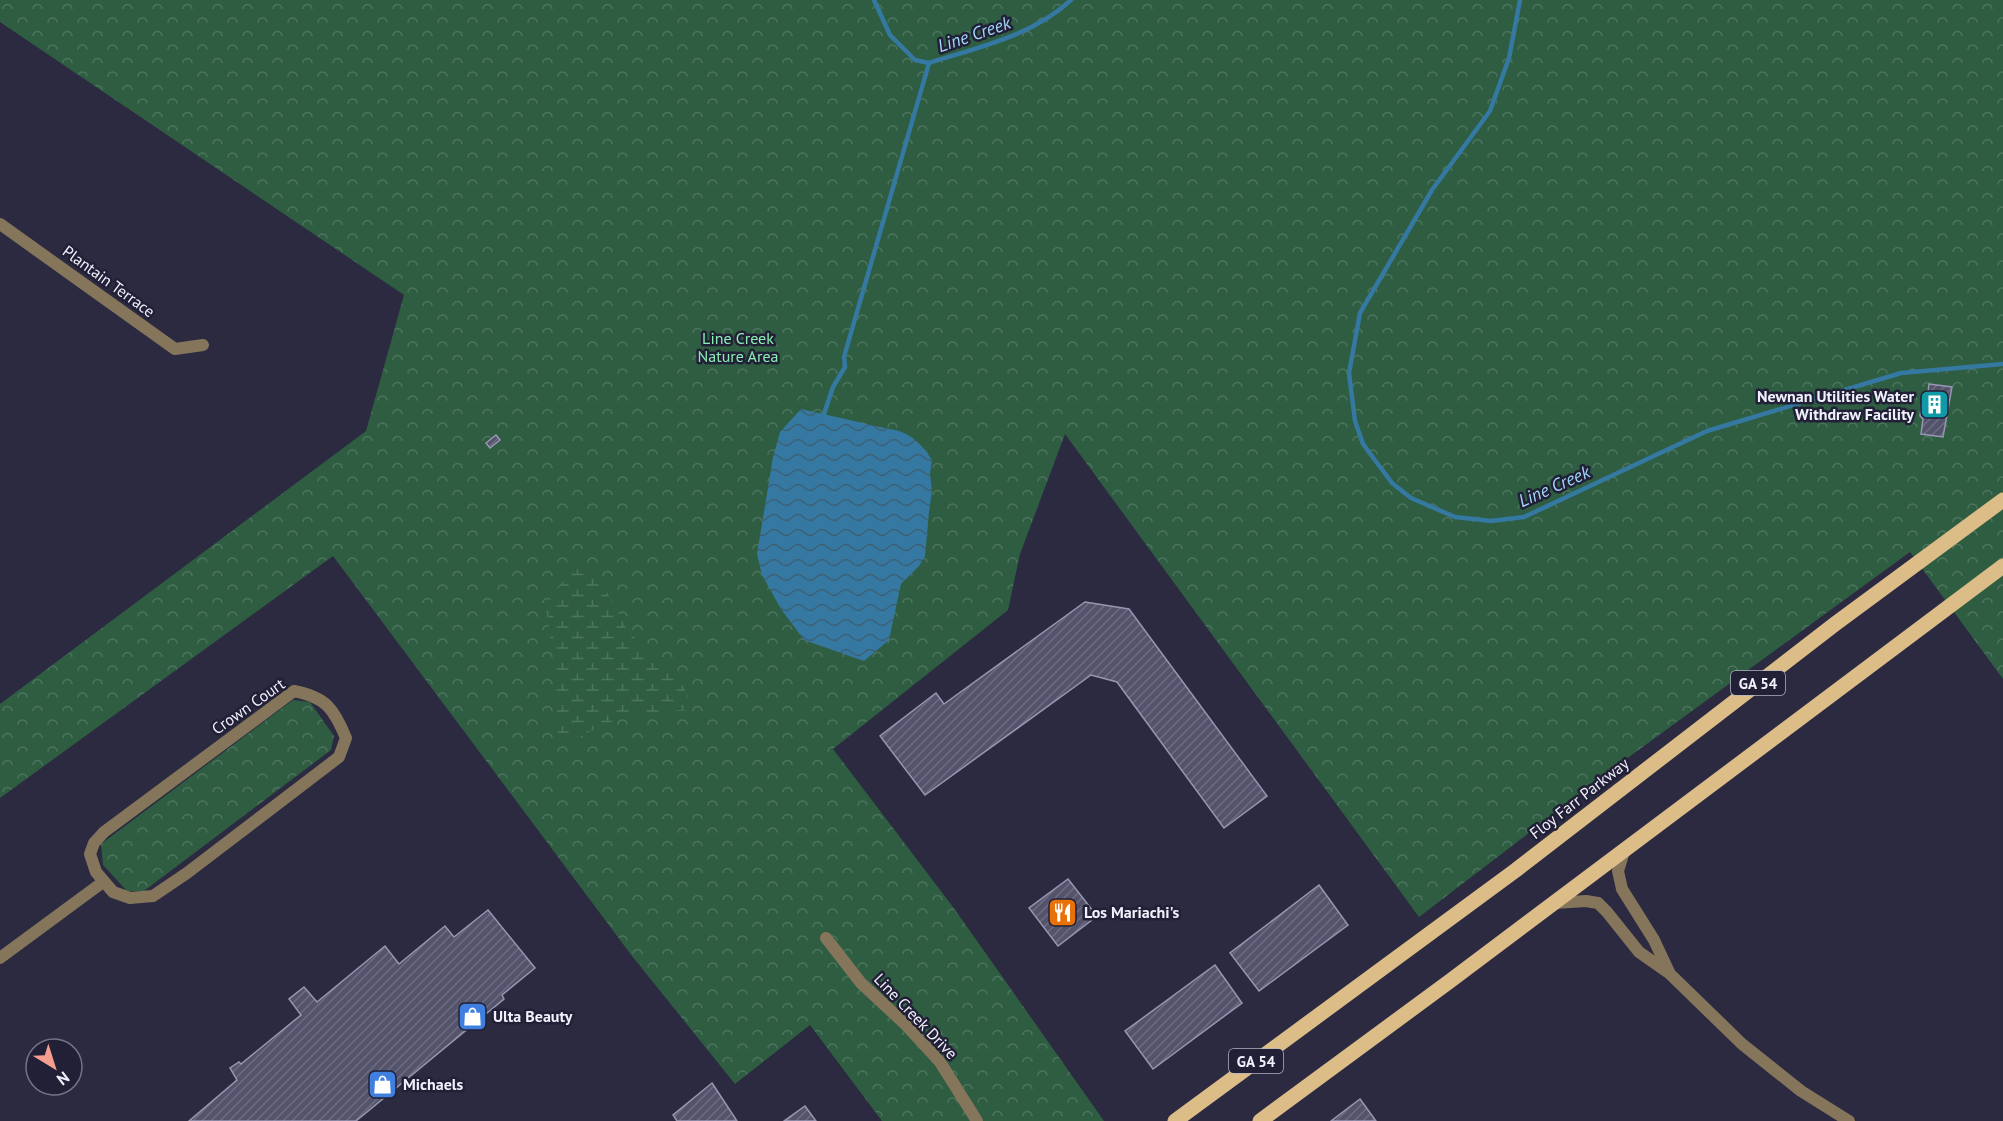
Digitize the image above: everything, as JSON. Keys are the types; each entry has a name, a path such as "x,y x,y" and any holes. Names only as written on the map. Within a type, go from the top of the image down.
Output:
{"main road":[{"name":"Floy Farr Parkway","path":"1175,1121 1507,876 1835,624 2003,500"},
{"name":"GA 54","path":"1260,1121 2003,566"}],"street":[{"name":"Plantain Terrace","path":"0,224 175,349 203,345"},
{"name":"Crown Court","path":"294,691 312,694 326,703 346,738 339,757 188,873 153,896 130,898 113,892 104,882 96,872 90,854 93,843 104,832 294,691"},
{"path":"1625,848 1618,871 1622,889 1654,940 1669,973"},
{"path":"0,958 104,882"},
{"path":"1554,903 1586,901 1598,903 1639,952 1669,973 1725,1029 1801,1091 1849,1121"},
{"name":"Line Creek Drive","path":"826,938 861,983 905,1024 940,1062 976,1121"}],"green space":[{"name":"Line Creek Nature Area","path":"0,0 2003,0 2003,679 1910,552 1618,765 1419,917 1065,434 1020,554 1008,610 833,749 953,907 1104,1121 882,1121 810,1025 735,1084 632,956 333,556 0,798 0,704 366,431 404,295 0,22"},
{"path":"573,567 601,581 627,630 685,688 690,710 626,715 567,742 558,735 555,671 546,606"},
{"path":"293,700 310,702 334,736 331,750 144,891 127,891 103,865 101,844"}],"water":[{"path":"801,409 903,432 919,444 932,460 930,474 932,491 925,556 919,566 901,584 889,640 864,661 804,640 781,609 762,575 757,554 773,457 780,432"}],"building":[{"name":"Newnan Utilities Water Withdraw Facility","path":"1929,384 1952,387 1943,437 1921,434 1923,419 1920,416 1923,393 1928,392"},
{"path":"496,435 500,440 490,448 486,443"},
{"path":"1085,602 1129,609 1267,796 1224,828 1117,682 1091,675 925,795 880,736 936,693 944,704"},
{"name":"Los Mariachi's","path":"1068,879 1097,916 1058,946 1029,908"},
{"path":"1319,885 1348,925 1259,991 1230,953"},
{"path":"488,910 535,968 502,995 504,999 356,1121 189,1121 237,1080 230,1068 239,1062 241,1064 301,1015 289,999 304,987 317,1002 385,946 399,964 445,926 454,937"},
{"path":"1215,965 1242,1003 1153,1069 1125,1031"},
{"path":"712,1083 737,1121 677,1121 673,1115"},
{"path":"1360,1099 1376,1121 1331,1121"},
{"path":"805,1106 816,1121 784,1121"}],"waterway":[{"name":"Line Creek","path":"874,0 890,35 915,60 929,63 986,46 1022,32 1056,12 1071,0"},
{"name":"Line Creek","path":"1520,0 1509,58 1490,111 1432,190 1360,313 1349,373 1355,421 1363,444 1392,483 1411,498 1455,517 1491,521 1524,517 1707,431 1901,373 2003,364"},
{"path":"824,414 833,387 845,367 844,357 929,63"}],"place":[{"name":"Newnan Utilities Water Withdraw Facility","path":"1935,405"},
{"name":"Los Mariachi's","path":"1063,912"},
{"name":"Ulta Beauty","path":"472,1016"},
{"name":"Michaels","path":"382,1084"}]}
